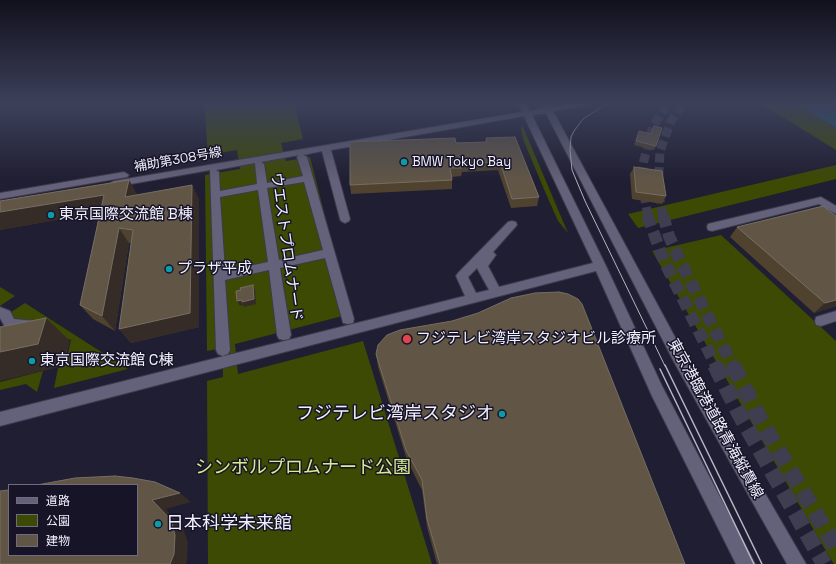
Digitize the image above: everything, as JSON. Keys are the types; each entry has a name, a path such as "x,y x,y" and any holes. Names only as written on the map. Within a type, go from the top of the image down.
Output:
{"street":[{"name":"補助第308号線","path":"0,196 397,129"},
{"name":"補助第308号線","path":"0,203 326,148 418,129"},
{"path":"534,129 600,266 656,391 746,564"},
{"name":"東京港臨港道路青海縦貫線","path":"561,129 678,356 797,564"},
{"path":"326,148 345,219"},
{"path":"302,157 348,319"},
{"name":"ウエストプロムナード","path":"259,164 284,335"},
{"path":"214,172 223,350"},
{"path":"215,195 308,178"},
{"path":"712,227 831,205"},
{"path":"472,298 462,276 512,225 482,266 496,292"},
{"path":"219,277 330,253"},
{"path":"0,419 600,266"},
{"path":"0,312 5,315 10,323 17,325 32,325 41,330"},
{"path":"821,320 836,316"}],"green space":[{"name":"シンボルプロムナード公園","path":"206,129 301,129 303,139 281,143 286,161 310,157 350,314 235,344 238,374 363,341 432,564 208,564 207,381 223,377 222,348 207,351 205,175 240,169 237,150 208,155"},
{"path":"521,129 524,129 568,233 558,221 523,139"},
{"path":"803,129 836,129 836,150"},
{"path":"836,165 836,179 638,228 628,214"},
{"path":"721,235 836,341 836,564 834,564 830,558 652,251"},
{"path":"0,287 15,296 0,306"},
{"path":"25,303 128,369 54,388 58,368 65,366 71,340 13,321 8,314"},
{"path":"43,371 37,392 26,384 0,390 0,382"}],"building":[{"path":"653,129 662,129 656,146 636,141 639,131 651,134"},
{"path":"515,137 539,197 512,199 500,162 461,163 462,168 450,168 452,180 350,185 350,142 455,138 456,143 487,142 486,138"},
{"path":"634,167 662,171 666,196 636,192"},
{"path":"129,180 125,197 192,185 190,313 119,329 133,230 119,228 102,316 80,305 104,195 0,212 0,201"},
{"path":"823,206 836,216 836,300 825,303 737,227"},
{"path":"253,285 254,299 242,302 242,300 237,301 236,291 241,290 240,288"},
{"name":"フジテレビ湾岸スタジオ","path":"559,292 568,294 578,299 582,304 685,564 440,564 427,519 422,480 406,450 376,354 378,345 387,335 400,330 452,321 478,313 511,298 535,293"},
{"path":"46,318 38,344 0,352 0,327"},
{"name":"日本科学未来館","path":"115,476 133,478 155,482 180,493 152,500 171,520 175,535 174,554 170,564 0,564 0,491 8,490 8,556 138,556 138,484 42,484 75,478"}],"tunnel":[{"path":"648,216 643,190 642,173 652,129"},
{"path":"663,216 658,190 660,151 668,129"},
{"path":"647,215 664,261 716,366"},
{"path":"663,215 669,236 679,259 733,366"},
{"path":"715,365 739,413 824,564"},
{"path":"733,365 760,419 836,548"}],"tram line":[{"path":"575,129 571,137 570,150 572,170 585,201 665,366"},
{"path":"665,365 762,564"},
{"path":"660,369 754,564"}],"place":[{"name":"BMW Tokyo Bay","path":"404,162"},
{"name":"東京国際交流館 B棟","path":"51,215"},
{"name":"プラザ平成","path":"169,269"},
{"name":"フジテレビ湾岸スタジオビル診療所","path":"407,339"},
{"name":"東京国際交流館 C棟","path":"32,361"},
{"name":"フジテレビ湾岸スタジオ","path":"502,414"},
{"name":"日本科学未来館","path":"158,524"}]}
